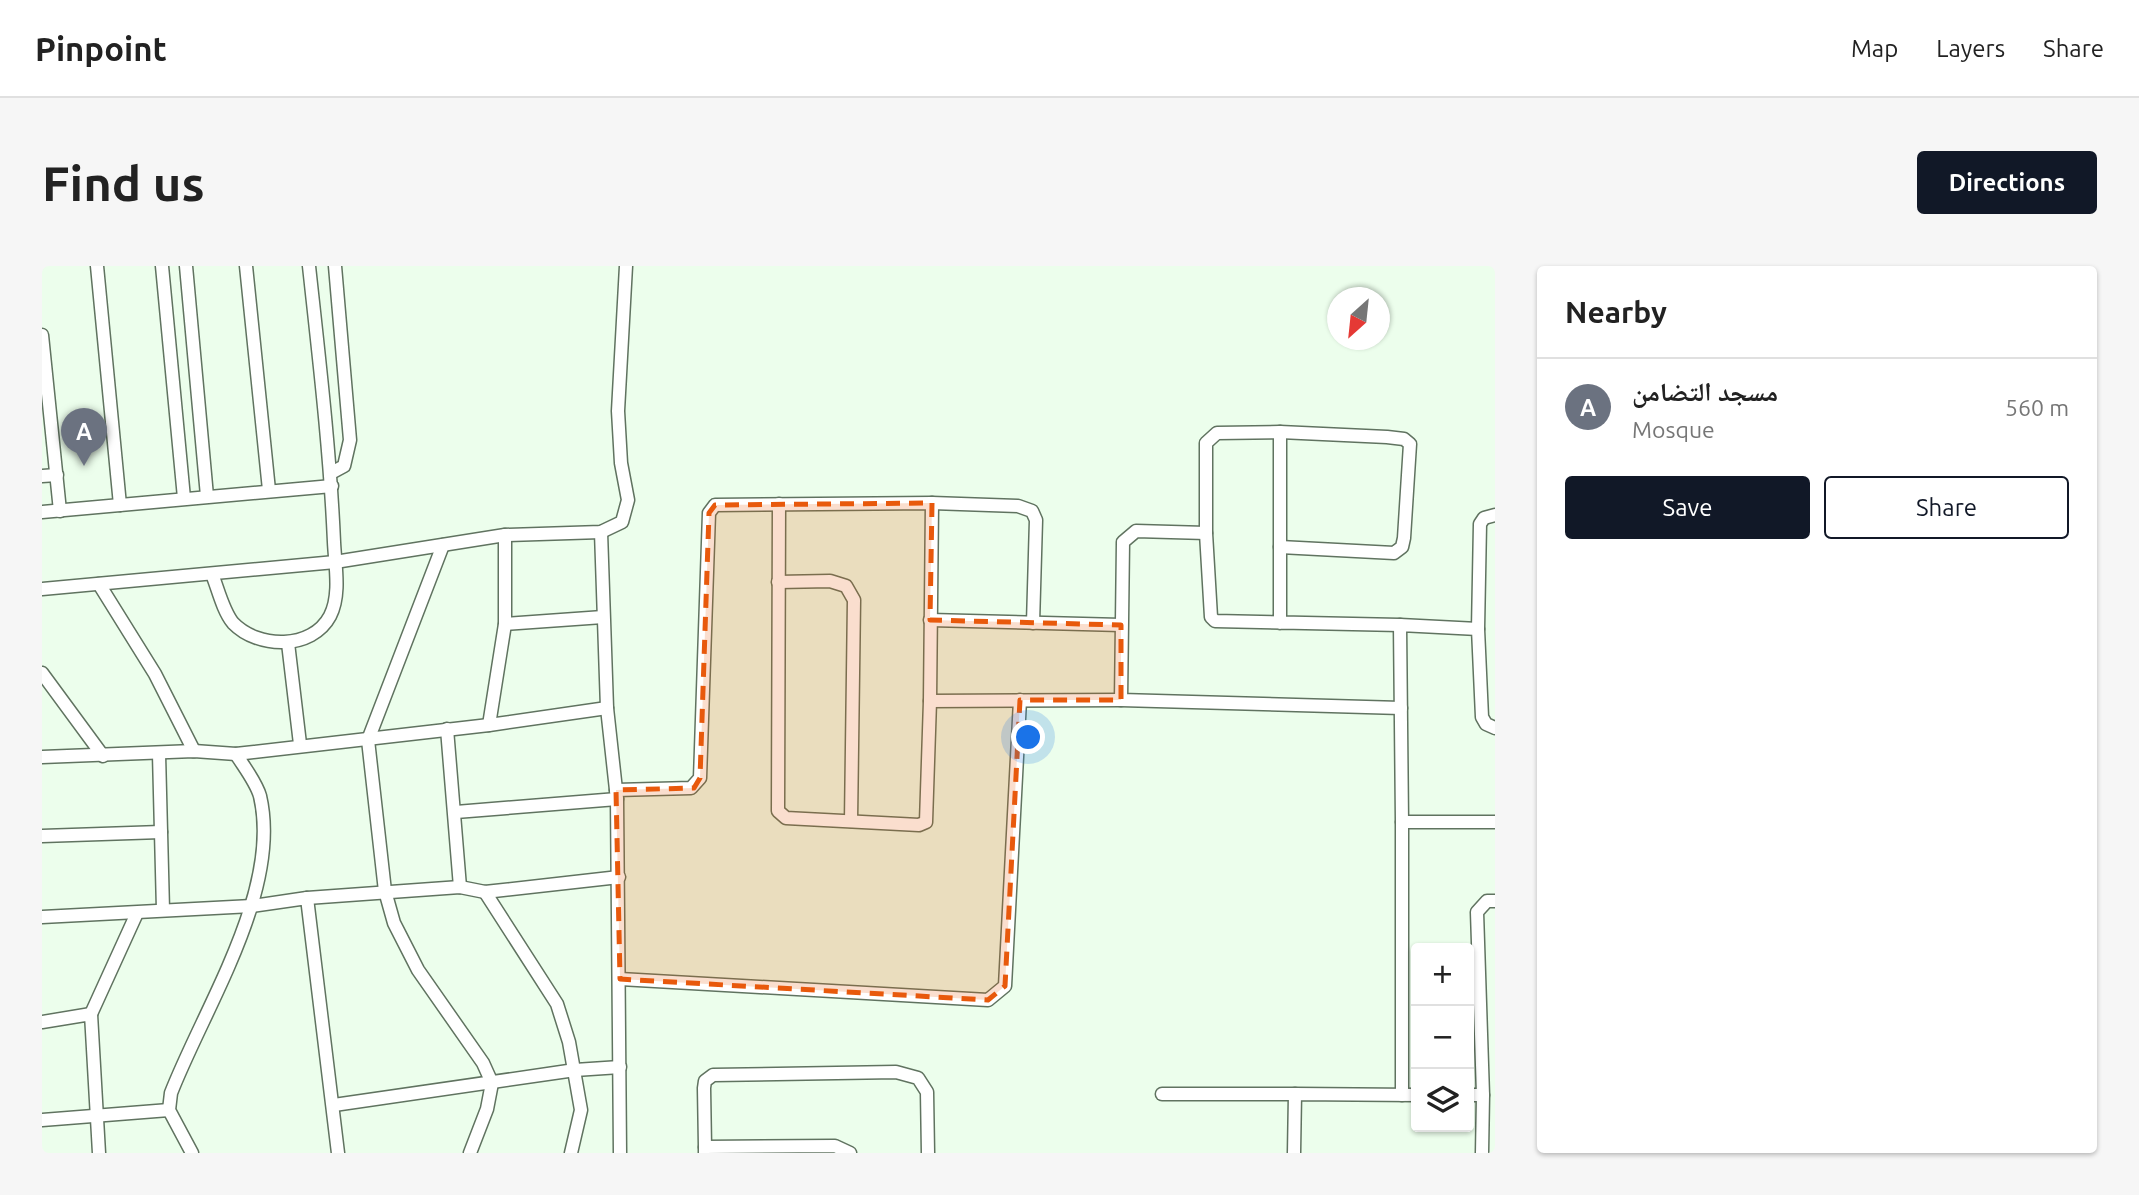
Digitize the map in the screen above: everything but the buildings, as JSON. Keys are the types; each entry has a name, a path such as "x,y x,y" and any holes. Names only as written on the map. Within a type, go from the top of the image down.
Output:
{"street":[{"path":"97,266 120,505"},
{"path":"162,266 184,499"},
{"path":"186,266 207,496"},
{"path":"246,266 269,490"},
{"path":"212,574 231,621 245,633 288,643 321,628 329,618 336,593 332,479 309,266"},
{"path":"42,512 269,490 332,479 344,466 350,440 335,266"},
{"path":"42,589 335,562 505,535 601,532 622,522 628,500 621,463 618,411 626,266"},
{"path":"42,335 46,416 57,475 60,510"},
{"path":"1280,432 1280,623"},
{"path":"1280,547 1394,553 1402,547 1410,444 1404,439 1280,432 1217,433 1210,437 1206,443 1206,533 1211,617 1215,621 1478,629"},
{"path":"42,476 57,475"},
{"path":"779,504 778,811 786,818 919,825 926,822 932,503"},
{"path":"456,812 691,788 700,778 709,513 715,505 932,503 1018,506 1032,511 1036,520 1033,623"},
{"path":"1495,515 1484,519 1480,524 1478,629 1482,717 1486,724 1495,728"},
{"path":"1121,701 1123,542 1136,531 1206,533"},
{"path":"601,532 607,708 616,794 619,877 620,1153"},
{"path":"489,725 505,624 505,535"},
{"path":"443,545 368,740 385,891 401,941 484,1063 492,1083 487,1109 470,1153"},
{"path":"778,582 830,580 846,586 854,600 851,821"},
{"path":"99,584 155,674 194,751"},
{"path":"505,624 603,617"},
{"path":"930,620 1121,625"},
{"path":"1400,625 1402,1095"},
{"path":"288,643 300,744"},
{"path":"42,673 103,757"},
{"path":"620,979 988,1000 1005,986 1020,700"},
{"path":"930,701 1121,701 1401,708"},
{"path":"42,757 103,757 194,751 236,754 300,744 368,740 489,725 607,708"},
{"path":"447,729 456,812 460,887"},
{"path":"159,754 163,911"},
{"path":"192,1153 169,1110 171,1093 253,906 262,870 265,826 259,792 236,754"},
{"path":"1402,822 1495,822"},
{"path":"42,836 161,832"},
{"path":"42,917 253,906 385,891 460,887 485,892 619,877"},
{"path":"485,892 557,1004 575,1070 581,1111 571,1153"},
{"path":"307,898 338,1153"},
{"path":"1482,1153 1483,1095 1477,912 1487,901 1495,901"},
{"path":"99,1153 91,1014 137,913"},
{"path":"42,1023 91,1014"},
{"path":"334,1105 575,1070 620,1067"},
{"path":"850,1153 835,1146 705,1150 705,1080 713,1075 896,1072 918,1078 927,1092 928,1153"},
{"path":"1162,1094 1411,1095"},
{"path":"1294,1153 1295,1094"},
{"path":"1474,1095 1483,1095"},
{"path":"42,1120 169,1110"}],"highlighted area":[{"path":"932,503 930,620 1121,625 1121,700 1020,700 1005,986 988,1000 620,979 616,790 694,788 700,778 709,513 715,505"}],"place":[{"name":"مسجد التضامن","path":"84,466"}]}
